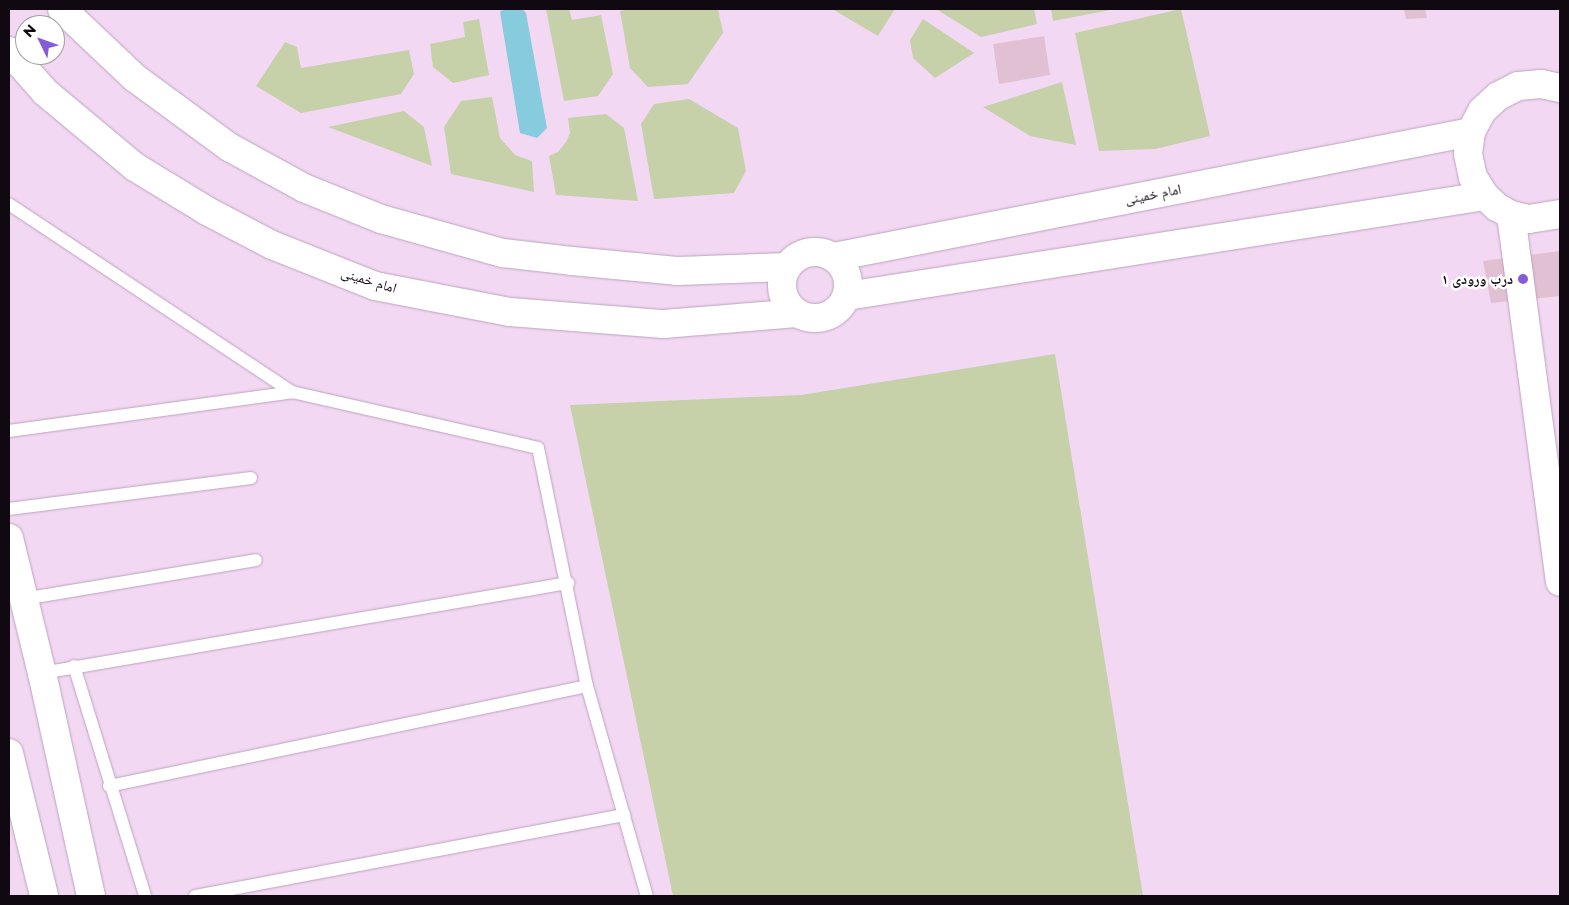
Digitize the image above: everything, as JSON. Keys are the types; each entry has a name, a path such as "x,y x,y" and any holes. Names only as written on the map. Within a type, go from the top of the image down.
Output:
{"street":[{"path":"62,9 135,78 229,147 304,188 381,219 503,253 572,262 677,271 787,267 808,252 834,257 847,275 847,296 835,312 826,317 806,317 797,313 789,306 782,287 787,267"},
{"name":"امام خمینی","path":"9,51 46,92 135,166 207,211 272,245 375,286 510,312 664,324 797,313"},
{"path":"1560,88 1541,84 1518,86 1505,92 1482,111 1471,132 1468,154 1471,170 1485,196 1511,215 1529,219 1560,214"},
{"name":"امام خمینی","path":"834,257 1471,132"},
{"path":"847,296 1485,196"},
{"path":"1511,215 1560,582"},
{"path":"9,538 42,672 90,896"},
{"path":"9,753 44,896"}],"lane":[{"path":"9,204 292,392"},
{"path":"9,431 292,392 538,448 568,583 587,686 647,896"},
{"path":"9,509 250,478"},
{"path":"23,599 256,560"},
{"path":"42,672 568,583"},
{"path":"74,666 109,786 145,896"},
{"path":"109,786 587,686"},
{"path":"195,896 624,815"}],"green space":[{"path":"546,9 569,9 572,20 601,15 613,74 598,96 564,101"},
{"path":"632,9 718,9 723,33 688,84 648,87 630,68 620,11"},
{"path":"832,9 895,9 878,36"},
{"path":"936,9 1034,9 1037,24 981,37"},
{"path":"1051,9 1115,9 1053,21"},
{"path":"1181,9 1210,136 1155,149 1099,151 1075,33"},
{"path":"479,19 489,75 453,83 433,67 430,44 465,37 463,22"},
{"path":"923,19 974,53 935,78 913,58 910,40"},
{"path":"285,42 297,47 301,68 409,50 414,74 401,94 301,113 256,86"},
{"path":"1062,82 1076,145 1030,136 983,107"},
{"path":"492,97 500,138 515,155 532,161 534,192 451,174 444,127 461,101"},
{"path":"689,99 738,128 746,171 734,193 654,199 641,124 654,104"},
{"path":"404,111 424,127 432,166 328,127"},
{"path":"606,114 624,128 638,201 556,195 549,156 558,152 566,142 570,133 568,118"},
{"path":"1055,354 1143,896 673,896 570,405 801,395"}],"water":[{"path":"504,9 522,9 526,13 547,128 537,138 520,133 500,12"}],"building":[{"path":"1404,9 1425,9 1427,18 1406,19"},
{"path":"1044,36 1050,75 999,84 993,44"},
{"name":"درب ورودی ۱","path":"1560,251 1560,296 1491,303 1483,261"}],"place":[{"name":"درب ورودی ۱","path":"1523,279"}]}
